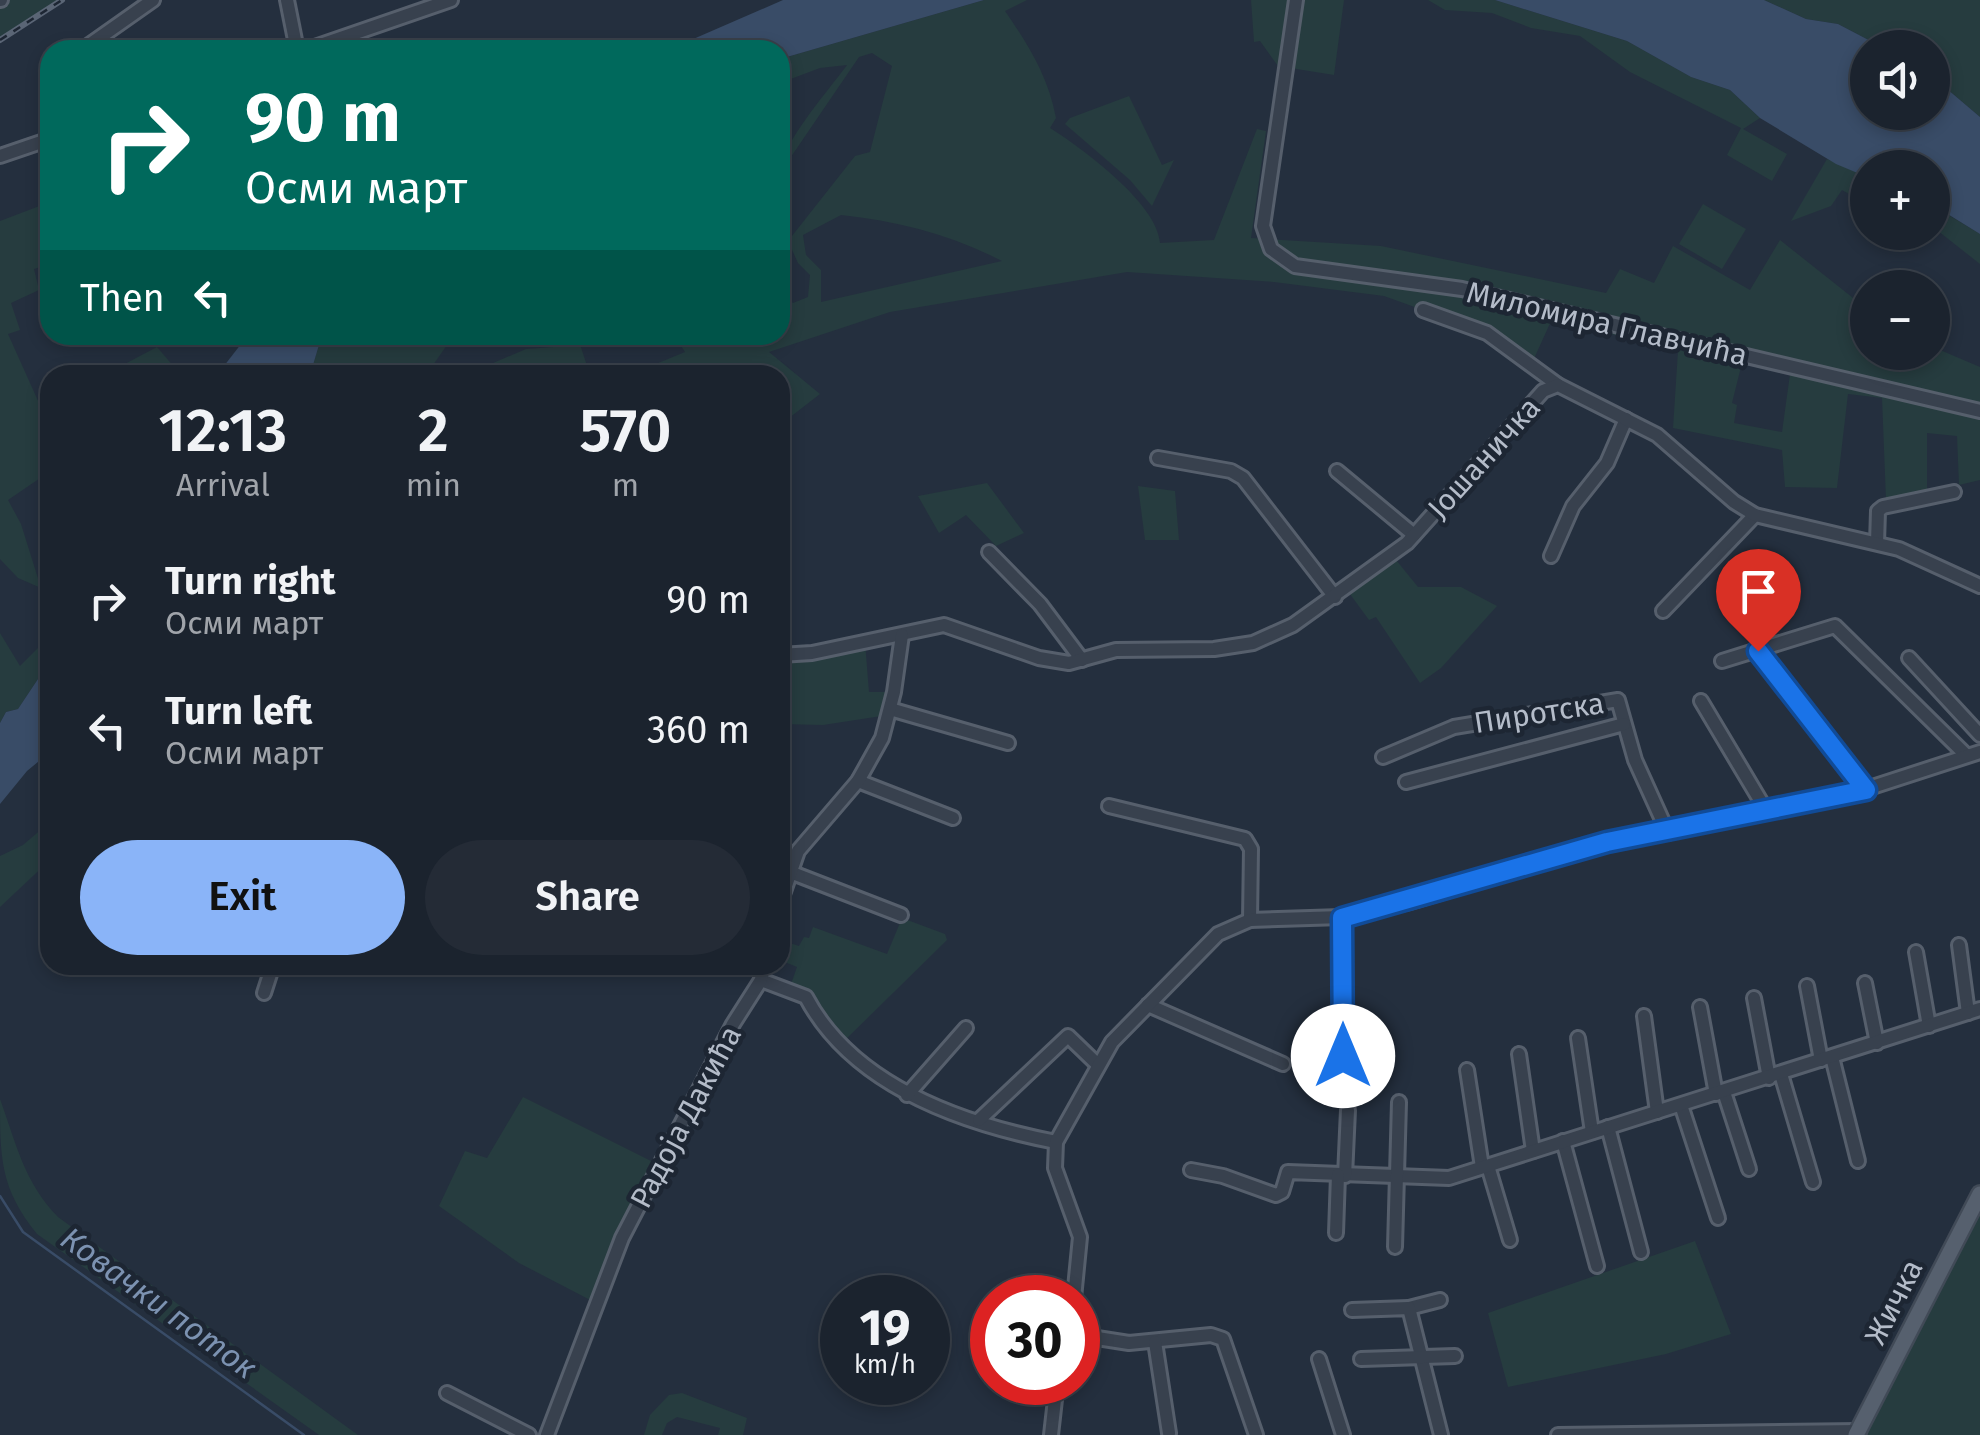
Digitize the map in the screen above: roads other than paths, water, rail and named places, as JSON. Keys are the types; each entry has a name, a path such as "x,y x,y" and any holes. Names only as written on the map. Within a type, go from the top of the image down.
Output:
{"main road":[{"name":"Жичка","path":"1857,1433 1980,1194"}],"street":[{"path":"96,40 153,0"},
{"path":"286,0 295,40"},
{"path":"335,40 451,0"},
{"name":"Миломира Главчића","path":"1296,0 1264,216 1270,249 1295,266 1498,297 1980,411"},
{"path":"0,156 40,142"},
{"name":"Јошаничка","path":"1422,310 1487,333 1558,386 1672,446 1734,502 1755,515 1920,556 1980,586"},
{"name":"Јошаничка","path":"790,655 812,654 944,625 1039,658 1082,660 1140,648 1240,646 1294,625 1414,536 1543,391 1558,386"},
{"path":"1551,556 1573,506 1607,463 1626,420"},
{"path":"1158,458 1221,469 1243,478 1335,597"},
{"name":"Јошаничка","path":"1337,472 1414,536"},
{"path":"1878,543 1878,511 1883,507 1954,492"},
{"path":"1663,611 1755,515"},
{"path":"989,552 1040,604 1082,660"},
{"path":"1076,1275 1080,1237 1055,1168 1056,1142 1097,1064 1128,1023 1218,934 1250,920 1342,918 1607,842 1668,833 1866,790 1973,754 1836,626 1722,661"},
{"path":"901,915 790,872 798,850 858,781 882,738 902,634"},
{"path":"1758,651 1866,790"},
{"path":"1910,658 1980,734"},
{"name":"Пиротска","path":"1383,757 1454,726 1618,700 1634,760 1668,833"},
{"path":"1701,701 1766,810"},
{"path":"890,708 1008,743"},
{"path":"1406,782 1624,724"},
{"path":"858,781 953,818"},
{"path":"1109,806 1245,839 1251,848 1250,920"},
{"path":"1342,918 1343,1056"},
{"path":"1191,1170 1223,1176 1276,1195 1282,1192 1288,1172 1442,1179 1974,1011 1959,944"},
{"path":"1916,952 1929,1026"},
{"path":"264,993 270,975"},
{"path":"762,975 761,980 806,997 822,1026 907,1095 1056,1142"},
{"name":"Радоја Дакића","path":"548,1435 622,1238 733,1024 761,980"},
{"path":"1865,983 1877,1043"},
{"path":"1807,986 1858,1162"},
{"path":"1754,998 1775,1076 1813,1182"},
{"path":"1148,1006 1284,1064"},
{"path":"1700,1007 1720,1093 1749,1169"},
{"path":"1644,1016 1657,1112"},
{"path":"907,1095 966,1028"},
{"path":"979,1120 1068,1036 1097,1064"},
{"path":"1578,1038 1592,1132"},
{"path":"1519,1054 1533,1151"},
{"path":"1467,1070 1485,1166 1510,1240"},
{"path":"1395,1246 1399,1102"},
{"path":"1680,1105 1718,1218"},
{"path":"1336,1233 1348,1110"},
{"path":"1608,1127 1642,1252"},
{"path":"1563,1141 1597,1266"},
{"path":"1352,1310 1408,1308 1440,1300"},
{"path":"1408,1308 1441,1435"},
{"path":"1100,1339 1129,1344 1211,1335 1222,1339 1256,1435"},
{"path":"1155,1342 1169,1433"},
{"path":"1362,1359 1456,1356"},
{"path":"1319,1358 1343,1435"},
{"path":"446,1393 529,1435"},
{"path":"1051,1435 1054,1405"},
{"path":"1558,1435 1857,1433"}],"water":[{"path":"783,0 984,0 790,56 790,40 691,40"},
{"path":"1495,0 1764,0 1806,19 1838,24 1850,30 1850,130 1950,130 1950,91 1980,117 1980,234 1950,215 1950,150 1850,150 1850,170 1760,118 1730,90 1691,77 1627,41"},
{"path":"240,345 319,345 313,365 225,365"},
{"path":"40,676 40,760 0,804 0,723 6,712 18,709"}],"waterway":[{"name":"Ковачки поток","path":"0,1196 23,1232 304,1435"}],"railway":[{"path":"0,40 62,0"}]}
